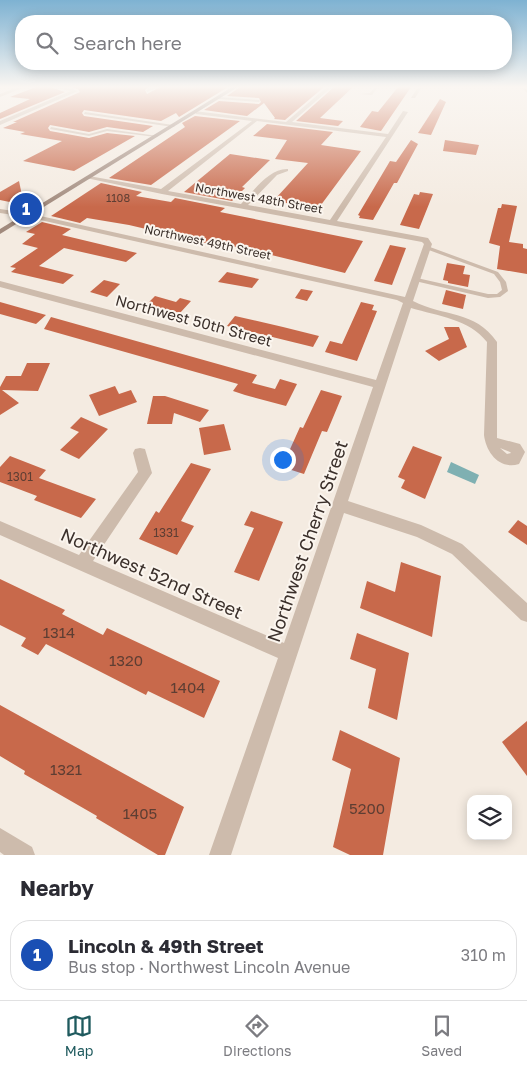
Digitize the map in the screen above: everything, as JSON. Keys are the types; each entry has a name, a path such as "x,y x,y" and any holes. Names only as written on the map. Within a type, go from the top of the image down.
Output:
{"street":[{"path":"0,232 171,127"},
{"path":"162,192 247,127"},
{"path":"318,127 389,136"},
{"path":"332,223 395,127"},
{"path":"242,206 275,174 286,170"},
{"name":"Northwest 48th Street","path":"89,178 332,223 427,244"},
{"name":"Northwest 49th Street","path":"0,211 28,215 400,298 410,301 415,306 465,320 483,330 492,342 491,442"},
{"name":"Northwest Cherry Street","path":"220,855 410,301 427,244"},
{"name":"Northwest 50th Street","path":"0,284 380,386"},
{"path":"82,564 145,473 140,453"},
{"path":"340,505 421,532 457,549 527,614"},
{"name":"Northwest 52nd Street","path":"0,528 289,654"},
{"path":"0,839 24,855"}],"lane":[{"path":"51,128 89,135 107,130 156,136"},
{"path":"417,280 488,296 498,296 504,290 503,282 499,276 489,270 427,244"}],"water":[{"path":"451,462 479,475 475,484 447,472"}],"building":[{"path":"49,127 50,131 89,138 107,133 135,136 74,171 23,161 62,141 20,134 25,132 3,128"},
{"path":"61,127 152,127 143,132 107,127 89,132"},
{"path":"185,127 232,127 151,185 109,178"},
{"path":"264,127 291,127 333,132 321,145 361,151 318,209 281,202 283,200 276,198 308,163 275,159 287,140 253,136"},
{"path":"360,127 384,127 381,131"},
{"path":"422,127 435,127 431,135 418,133"},
{"path":"411,140 418,144 397,183 394,183 373,220 359,218 360,216 358,215 390,161 396,162"},
{"path":"445,140 479,145 476,155 443,151"},
{"path":"230,154 270,160 242,187 245,188 232,201 184,192"},
{"path":"19,181 24,205 0,200 0,192"},
{"path":"101,183 142,192 136,196 171,202 175,198 225,208 220,212 363,241 345,273 255,251 216,243 214,245 129,225 87,218 80,223 51,216"},
{"path":"420,192 433,194 419,229 400,225 414,194 419,195"},
{"path":"502,204 517,206 509,242 523,244 523,248 527,249 527,274 497,269 500,246 489,243 498,208 501,208"},
{"path":"42,222 71,229 62,235 137,253 126,262 64,248 39,266 74,275 63,284 11,272 16,268 10,267 38,248 22,244 35,234 26,232"},
{"path":"390,245 406,248 392,285 374,281"},
{"path":"447,263 465,266 463,274 470,275 468,287 448,283 448,281 443,280"},
{"path":"227,272 259,279 252,288 218,282"},
{"path":"104,280 120,284 107,297 90,292"},
{"path":"301,289 313,291 307,301 295,298"},
{"path":"446,290 466,295 463,309 442,304"},
{"path":"155,296 176,302 180,298 191,301 180,313 146,305"},
{"path":"0,302 46,315 36,324 0,314"},
{"path":"361,302 374,305 372,310 377,311 357,361 325,352 330,341 342,344"},
{"path":"235,316 319,336 313,347 227,326"},
{"path":"51,317 257,375 252,383 275,389 280,379 297,384 286,406 245,395 233,391 238,384 44,329"},
{"path":"444,327 459,327 467,347 439,361 425,351 449,339"},
{"path":"27,363 50,363 38,391 2,390 19,403 0,415 0,387 6,376 21,376"},
{"path":"115,386 119,394 131,390 137,402 99,416 89,395"},
{"path":"321,390 342,396 327,432 322,431 304,474 282,467 300,427 303,428"},
{"path":"153,396 165,396 209,410 200,422 174,413 172,424 147,424"},
{"path":"81,417 108,429 79,459 60,450 79,432 70,428"},
{"path":"224,424 231,450 204,455 199,428"},
{"path":"413,446 442,457 425,499 401,488 405,480 398,477"},
{"path":"10,456 46,470 39,478 96,499 81,518 34,500 37,496 0,482 0,467"},
{"path":"191,463 211,469 181,521 194,526 177,555 139,539 156,511 159,513"},
{"path":"251,511 283,522 259,581 234,572 254,528 244,525"},
{"path":"518,520 527,526 527,545 508,532"},
{"path":"401,562 441,576 432,637 360,608 367,581 395,592"},
{"path":"0,579 65,610 62,614 103,635 107,628 220,681 204,718 148,691 146,695 46,644 38,655 21,646 26,638 0,625"},
{"path":"357,633 409,653 397,720 368,708 376,669 350,659"},
{"path":"0,705 184,807 165,855 158,855 96,818 97,816 24,774 25,771 0,756"},
{"path":"527,721 527,776 502,742"},
{"path":"340,730 400,758 383,855 350,855 333,847 351,769 332,760"}],"place":[{"name":"Lincoln & 49th Street","path":"26,209"}]}
